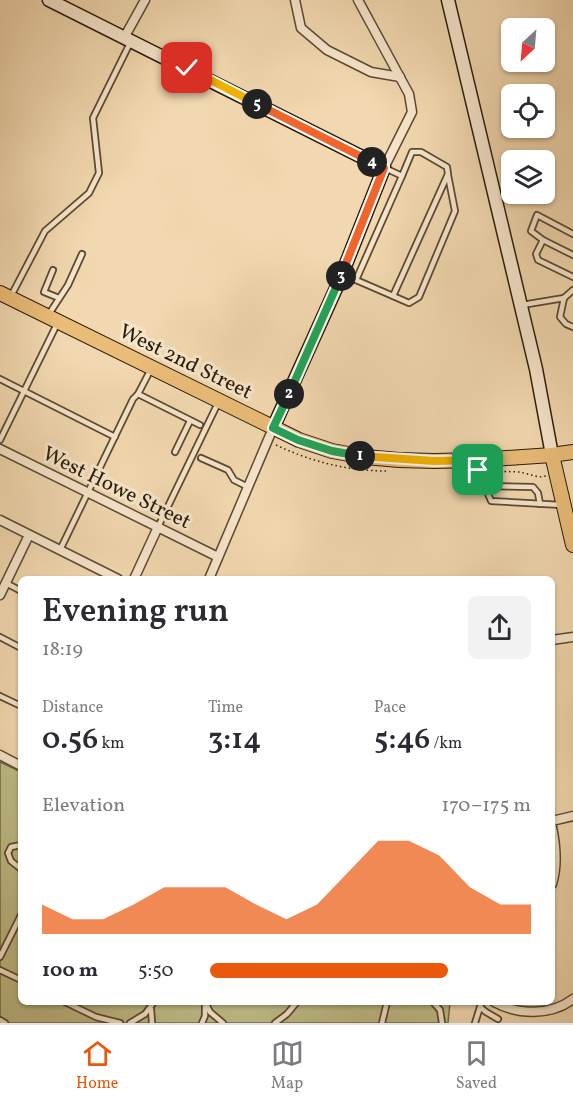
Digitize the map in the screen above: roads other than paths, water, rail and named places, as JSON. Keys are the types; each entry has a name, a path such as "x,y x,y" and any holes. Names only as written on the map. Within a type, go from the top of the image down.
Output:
{"main road":[{"name":"West 2nd Street","path":"5,295 298,440 332,451 365,457 434,461 478,460 573,452"},
{"path":"552,455 573,545"}],"street":[{"path":"49,0 384,168"},
{"path":"127,40 145,0"},
{"path":"295,0 301,28 327,50 371,72 400,77"},
{"path":"210,576 342,274 384,168 412,112 409,94 358,0"},
{"path":"448,0 541,389 552,455"},
{"name":"West Howe Street","path":"0,449 218,557"},
{"path":"0,520 112,576"},
{"path":"135,576 158,527"},
{"path":"0,595 29,535"},
{"path":"555,640 573,637"},
{"path":"0,755 18,764"},
{"path":"555,820 573,816"},
{"path":"555,851 555,876"},
{"path":"499,1005 525,1012 544,1011 564,1006 573,999"}],"lane":[{"path":"5,295 45,231 89,193 99,173 93,118 127,40"},
{"path":"342,274 409,303 419,297 455,212 447,166 421,152 412,152 356,280"},
{"path":"384,168 402,176"},
{"path":"393,296 448,174"},
{"path":"573,234 537,215 531,231 543,240 573,255"},
{"path":"543,240 536,254 538,260 573,277"},
{"path":"0,440 24,390 53,319 59,298 68,285 82,254"},
{"path":"53,270 44,292 59,298"},
{"path":"522,306 564,298 573,291"},
{"path":"564,298 560,317 566,324 573,327"},
{"path":"60,550 133,399 151,369"},
{"path":"0,379 115,437"},
{"path":"138,394 200,425"},
{"path":"158,527 219,400"},
{"path":"175,452 190,420"},
{"path":"201,458 228,471 234,480 248,487"},
{"path":"478,460 478,470 491,501 564,506"},
{"path":"485,486 533,487 538,493 540,504"},
{"path":"6,583 18,589"},
{"path":"0,638 18,647"},
{"path":"0,696 18,705"},
{"path":"18,845 9,849 8,853 11,861 18,867"},
{"path":"0,957 18,921"},
{"path":"0,970 18,979"},
{"path":"71,1005 96,1017 120,1023"},
{"path":"130,1023 140,1018 152,1005"},
{"path":"152,1023 153,1005"},
{"path":"202,1023 205,1016 205,1005"},
{"path":"207,1005 223,1023"},
{"path":"275,1023 294,1005"},
{"path":"382,1023 386,1005"},
{"path":"436,1005 440,1010 442,1023"},
{"path":"475,1023 481,1005"},
{"path":"482,1005 486,1012 498,1019"},
{"path":"96,1017 99,1023"},
{"path":"0,1020 5,1023"}]}
